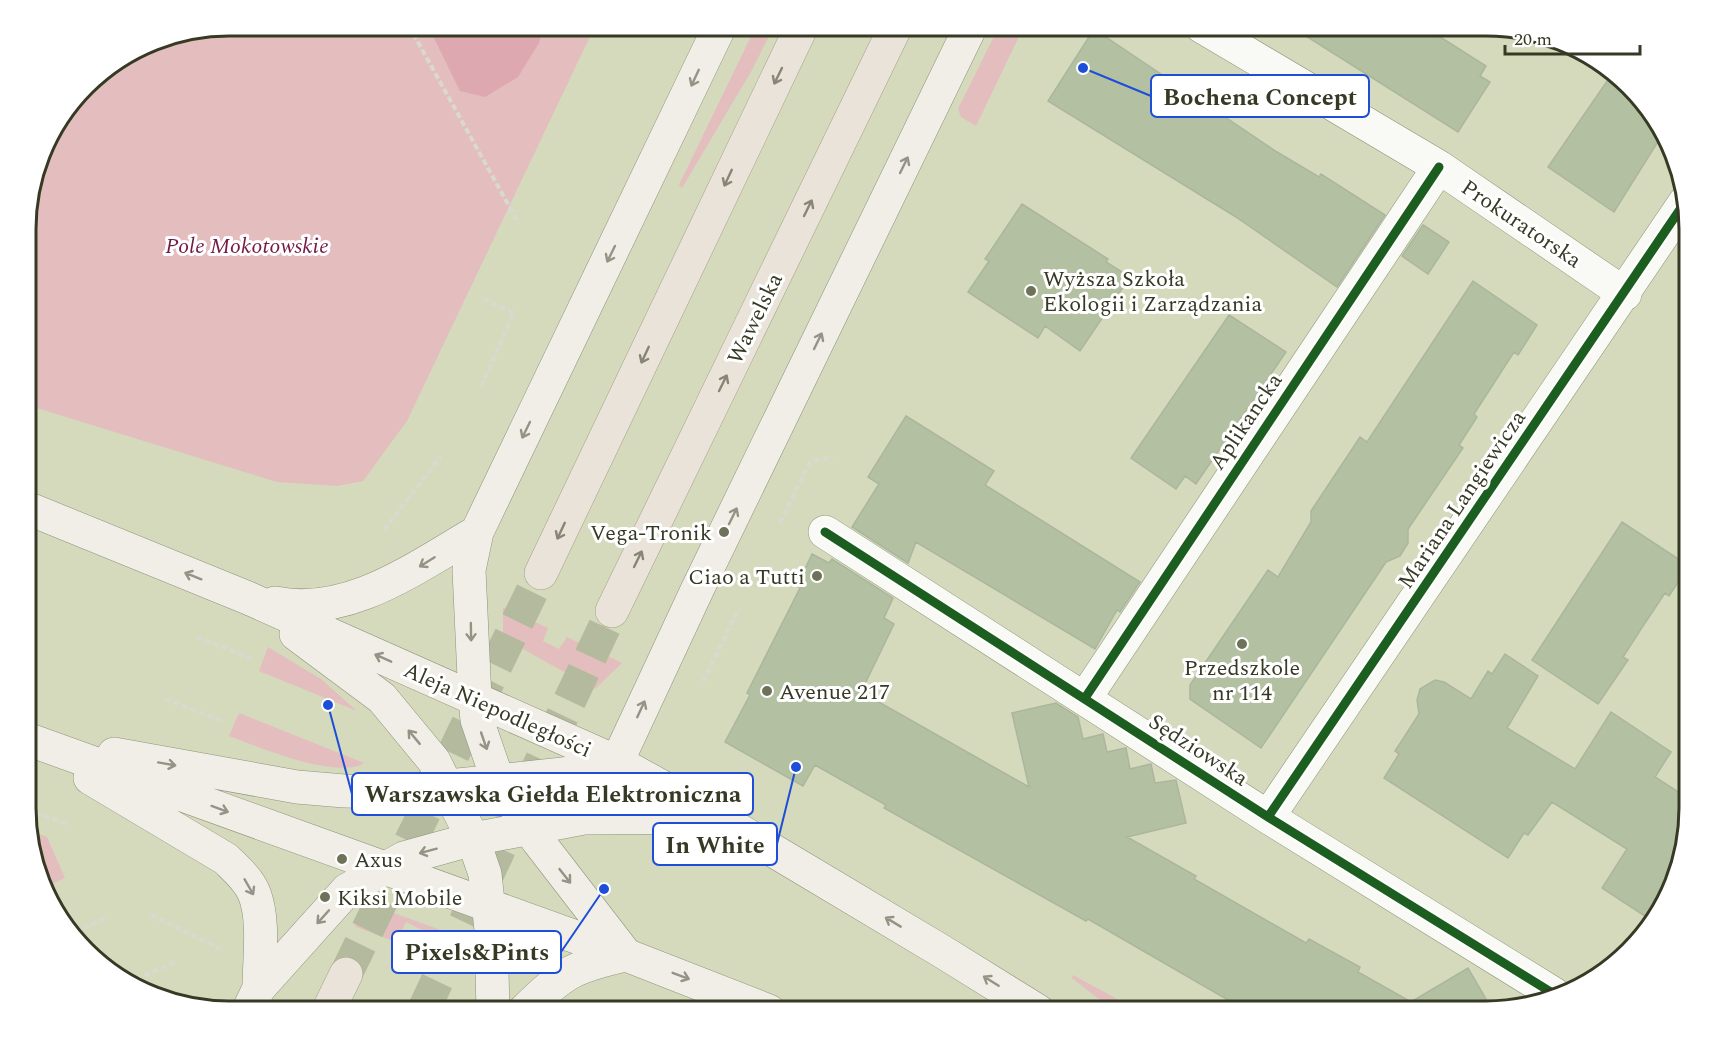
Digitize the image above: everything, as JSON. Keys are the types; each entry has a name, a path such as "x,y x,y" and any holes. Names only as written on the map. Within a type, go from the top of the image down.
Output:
{"main road":[{"path":"626,955 529,829 498,781 477,720 469,570 477,532 715,36"},
{"path":"541,573 797,36"},
{"name":"Wawelska","path":"612,611 891,36"},
{"path":"36,741 297,787 390,792 563,774 617,762 703,577 966,36"},
{"name":"Aleja Niepodległości","path":"36,512 248,598 617,762 717,817 1022,1001"},
{"path":"248,598 297,607 339,601 403,576 477,532"},
{"path":"248,598 382,698 434,761 473,839 485,874 493,1001"},
{"path":"36,742 626,955 744,1001"},
{"path":"36,744 226,859 243,876 254,893 259,915 254,1000"},
{"path":"254,1000 347,891 404,858 473,839 584,818 717,817"},
{"path":"535,1001 564,975 586,964 626,955"},
{"path":"333,1001 346,974"}],"street":[{"name":"Prokuratorska","path":"1219,36 1439,167 1625,294"},
{"name":"Aplikancka","path":"1085,698 1439,167"},
{"name":"Mariana Langiewicza","path":"1268,817 1678,212"},
{"name":"Sędziowska","path":"825,532 1268,817 1549,991"}],"path":[{"path":"415,36 519,224"},
{"path":"481,386 514,313 483,299"},
{"path":"384,530 441,456"},
{"path":"780,523 810,462 833,457"},
{"path":"703,682 738,608"},
{"path":"196,637 253,659"},
{"path":"165,699 223,721"},
{"path":"36,813 67,824"},
{"path":"152,915 225,951"},
{"path":"83,928 106,918"},
{"path":"139,978 177,961"}],"green space":[{"name":"Pole Mokotowskie","path":"216,36 590,36 407,421 363,481 337,486 277,482 36,408 38,204 46,167 69,122 102,84 132,62 167,46 191,40"},
{"path":"751,36 769,36 752,70 682,188 679,185"},
{"path":"994,36 1019,36 976,126 961,117 958,109"},
{"path":"503,607 548,628 543,641 559,649 567,637 622,663 595,689 503,638"},
{"path":"268,647 321,679 357,711 259,671"},
{"path":"239,713 364,763 335,768 317,765 229,736"},
{"path":"38,834 47,837 65,878 52,884"},
{"path":"377,907 460,937 460,968 416,949 424,931 406,922 396,942 354,926"},
{"path":"1073,975 1121,1001 1101,1001 1072,978"}],"shaded area":[{"path":"433,36 541,36 518,77 485,97 460,91"}],"building":[{"path":"1090,36 1104,36 1277,152 1319,177 1321,174 1385,215 1337,287 1236,217 1048,101"},
{"path":"1306,36 1439,36 1486,66 1480,76 1490,82 1458,132"},
{"path":"1608,80 1639,112 1658,142 1614,212 1548,167"},
{"path":"1022,204 1108,259 1106,262 1130,277 1080,351 1045,326 1038,338 968,292 989,261 985,259"},
{"path":"1423,225 1449,242 1428,274 1402,256"},
{"path":"1473,281 1537,325 1518,355 1514,352 1474,414 1477,417 1459,445 1463,448 1408,529 1408,543 1400,556 1386,562 1261,748 1190,699 1190,685 1268,570 1278,577 1311,522 1311,511 1360,437 1367,442"},
{"path":"1229,315 1286,352 1196,484 1185,476 1176,489 1131,458"},
{"path":"906,416 994,471 985,485 1140,582 1120,612 1117,610 1095,649 916,542 908,563 852,527 879,484 868,477"},
{"path":"1622,522 1679,559 1679,581 1669,596 1665,593 1643,626 1623,657 1628,660 1598,704 1532,660"},
{"path":"812,554 829,563 832,559 893,598 884,618 894,624 861,692 1029,787 1012,713 1056,703 1078,717 1083,739 1103,734 1107,752 1126,748 1130,769 1151,764 1155,783 1176,780 1186,823 1127,837 1196,876 1194,879 1306,943 1309,939 1360,967 1358,972 1409,1001 1230,1001 1088,919 1086,921 884,808 886,805 815,765 803,786 725,742 750,695 747,693 800,588 797,586"},
{"path":"1505,654 1538,676 1507,728 1575,769 1611,712 1671,752 1655,777 1679,793 1679,821 1675,846 1664,882 1645,916 1602,888 1627,849 1552,802 1528,835 1524,833 1508,858 1384,778 1399,754 1395,751 1419,714 1417,700 1420,689 1435,680 1444,682 1471,699 1488,671 1492,674"},
{"path":"1468,968 1487,1001 1413,1001"}],"tunnel":[{"path":"346,974 541,573"},
{"path":"428,1001 612,611"}],"cycle path":[{"path":"1085,698 1439,167"},
{"path":"1268,817 1678,212"},
{"path":"825,532 1268,817 1549,991"}],"place":[{"name":"Bochena Concept","path":"1083,68"},
{"name":"Wyższa Szkoła Ekologii i Zarządzania","path":"1031,291"},
{"name":"Vega-Tronik","path":"724,532"},
{"name":"Ciao a Tutti","path":"817,576"},
{"name":"Przedszkole nr 114","path":"1242,644"},
{"name":"Avenue 217","path":"767,691"},
{"name":"Warszawska Giełda Elektroniczna","path":"328,705"},
{"name":"In White","path":"796,767"},
{"name":"Axus","path":"342,859"},
{"name":"Pixels&Pints","path":"604,889"},
{"name":"Kiksi Mobile","path":"325,897"}]}
